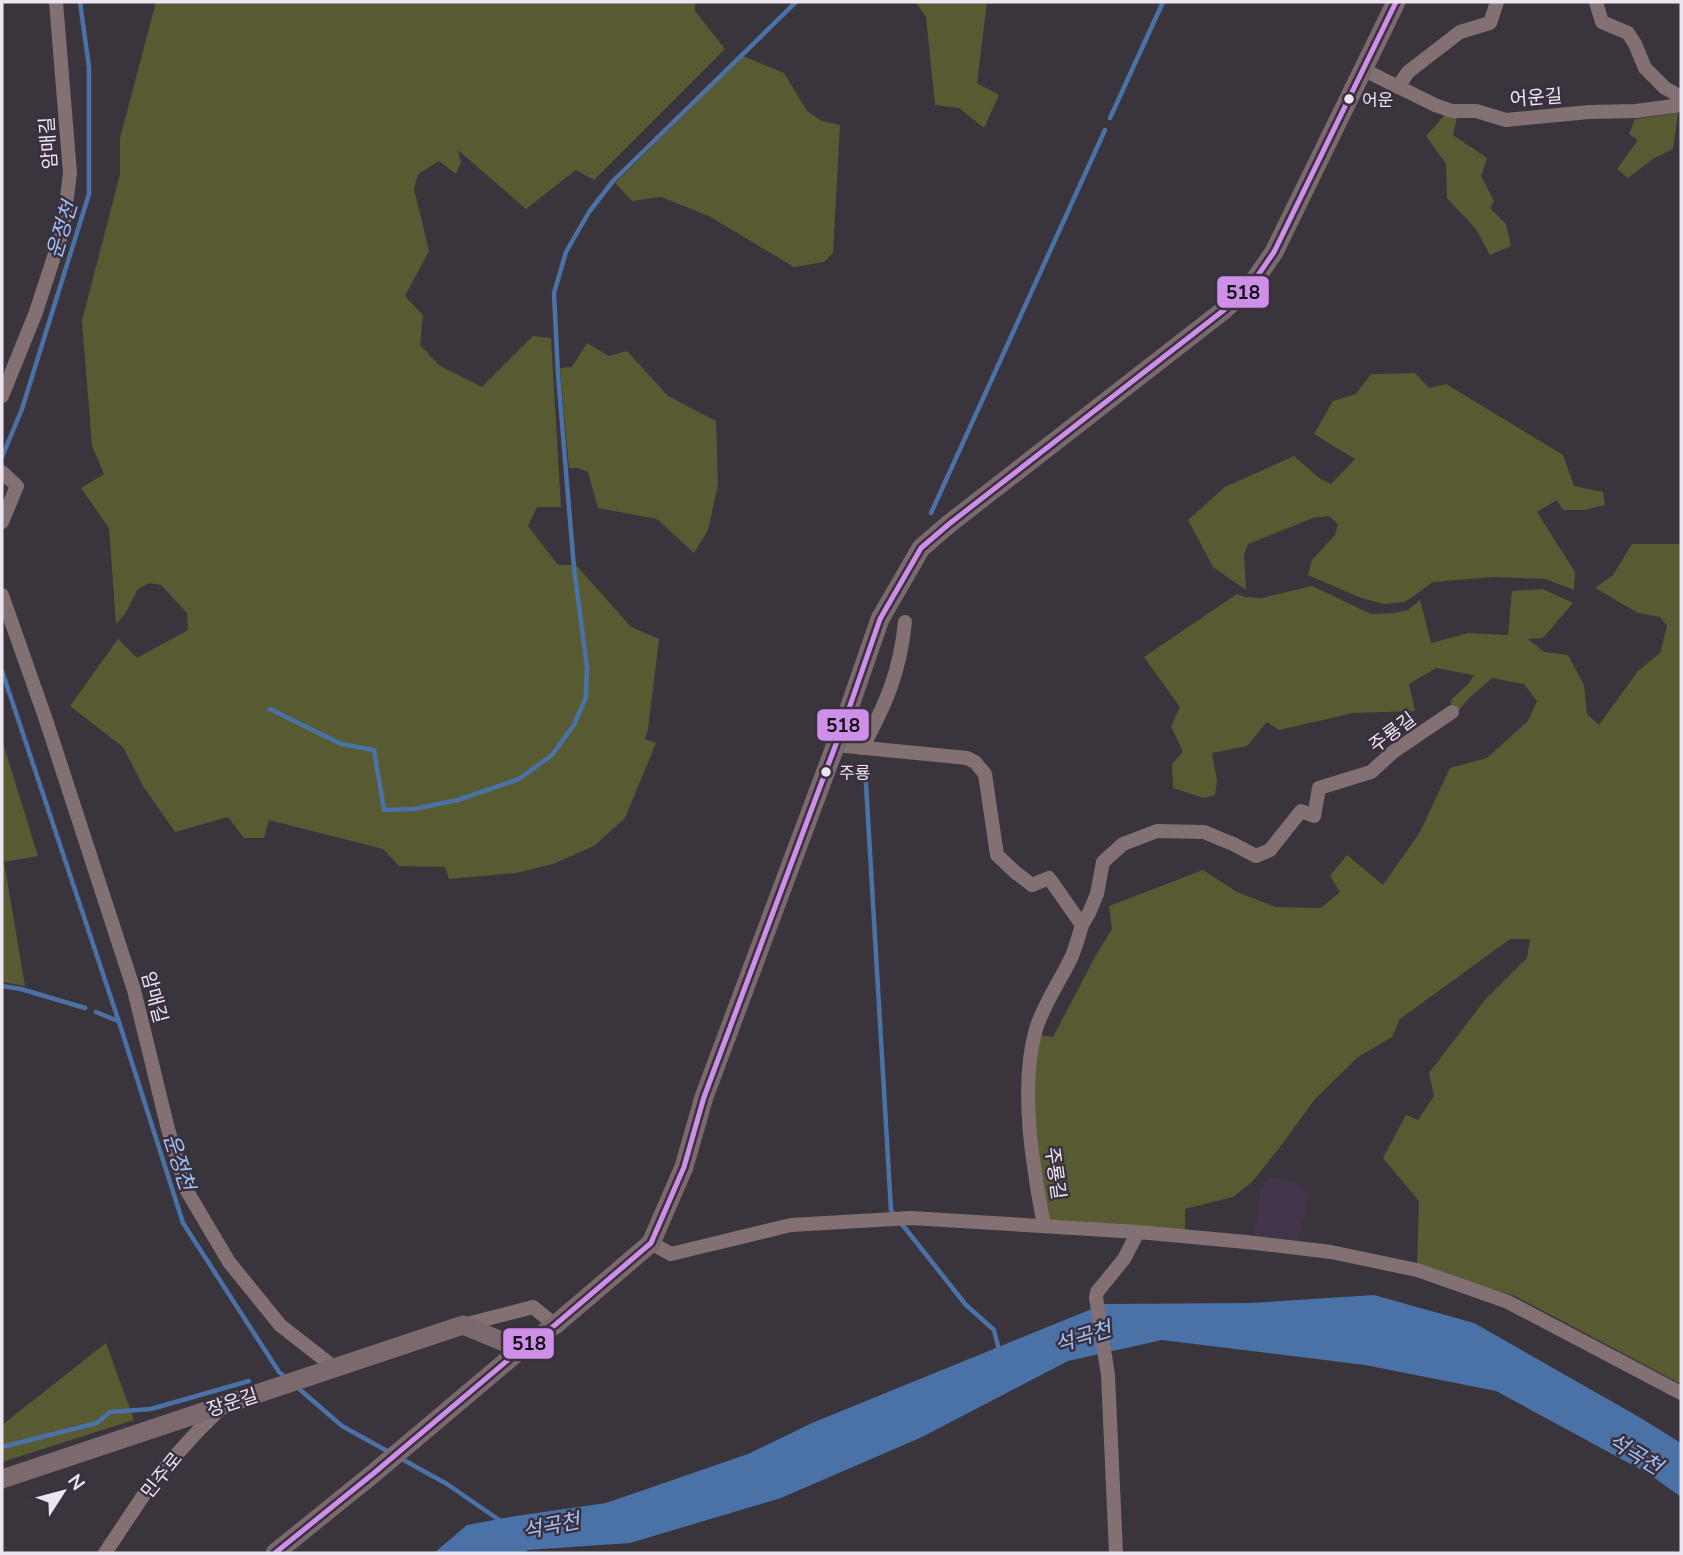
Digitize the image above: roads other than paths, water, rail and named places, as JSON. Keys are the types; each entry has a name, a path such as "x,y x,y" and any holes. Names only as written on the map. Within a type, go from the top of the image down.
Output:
{"main road":[{"path":"275,1553 522,1349 555,1325 651,1243 684,1167 704,1097 880,619 921,548 1214,318 1252,284 1274,252 1396,2"},
{"path":"463,1325 522,1349"},
{"name":"장운길","path":"2,1479 463,1325"}],"street":[{"name":"암매길","path":"2,396 36,312 64,229 71,173 56,2"},
{"path":"1398,87 1408,72 1460,32 1490,23 1497,2"},
{"path":"1596,2 1602,22 1628,33 1645,68 1665,88 1681,97"},
{"name":"어운길","path":"1362,69 1452,111 1476,111 1506,120 1589,112 1636,111 1681,105"},
{"path":"2,522 17,486 6,476"},
{"name":"암매길","path":"2,595 46,720 134,990 187,1191 229,1262 281,1325 327,1371"},
{"path":"862,748 895,678 905,622"},
{"name":"주룡길","path":"1044,1226 1037,1191 1028,1110 1031,1050 1037,1026 1072,955 1082,925 1097,894 1103,862 1123,844 1157,831 1203,832 1256,856 1270,850 1301,811 1314,816 1319,788 1371,772 1393,752 1452,712"},
{"path":"835,745 967,758 975,762 985,774 997,855 1032,885 1049,878 1082,925"},
{"path":"651,1243 671,1254 791,1225 911,1218 1138,1232 1331,1252 1417,1270 1508,1302 1681,1393"},
{"path":"1116,1553 1107,1362 1096,1298 1097,1292 1124,1259 1138,1232"},
{"name":"장운길","path":"463,1325 533,1307 555,1325"},
{"name":"민주로","path":"105,1553 155,1478 225,1404"}],"water":[{"name":"석곡천","path":"1374,1295 1474,1323 1681,1443 1681,1497 1649,1474 1496,1391 1365,1365 1162,1340 1068,1361 922,1437 781,1498 630,1543 528,1550 524,1553 434,1553 467,1525 606,1503 748,1454 812,1423 1104,1304 1251,1303"}],"waterway":[{"name":"운정천","path":"2,457 22,409 89,194 89,67 80,2"},
{"path":"270,709 341,744 374,750 384,810 414,809 458,800 519,779 552,755 574,725 586,697 587,667 574,568 558,375 554,293 566,252 589,212 613,181 796,2"},
{"path":"1110,118 1163,2"},
{"path":"931,513 1105,130"},
{"name":"운정천","path":"2,671 183,1223 279,1372 288,1379"},
{"path":"865,767 891,1210 895,1216"},
{"path":"2,986 85,1008"},
{"path":"96,1012 118,1021"},
{"path":"901,1223 966,1305 994,1330 999,1350"},
{"path":"2,1447 97,1423 110,1412 151,1409 249,1381"},
{"name":"운정천","path":"297,1387 342,1426 389,1452"},
{"name":"운정천","path":"400,1458 447,1484 502,1522"}],"place":[{"name":"어운","path":"1349,99"},
{"name":"주룡","path":"826,772"}]}
